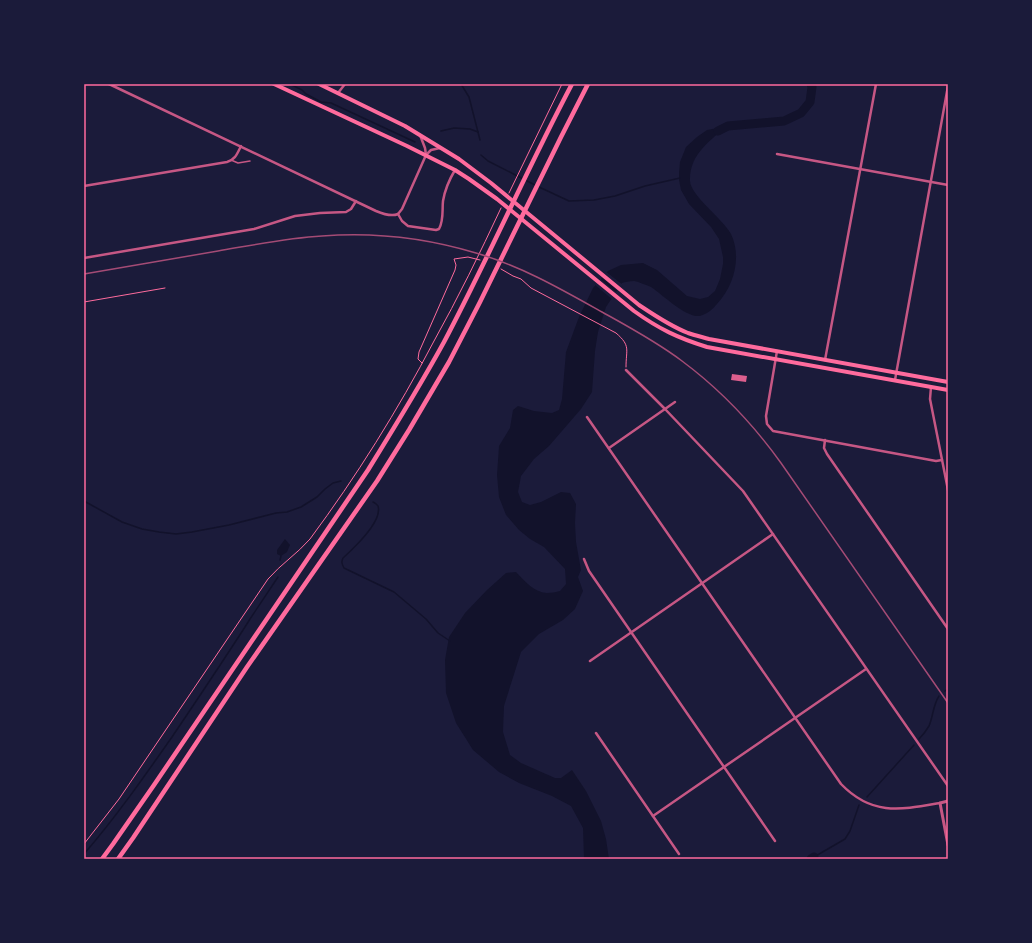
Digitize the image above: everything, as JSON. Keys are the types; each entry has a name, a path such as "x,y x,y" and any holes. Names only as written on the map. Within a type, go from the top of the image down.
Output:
{"highway":[{"path":"274,84 357,122 455,170 497,199 650,323 670,334 707,347 948,390"},
{"path":"319,84 386,116 419,134 476,171 655,316 688,333 709,339 948,382"},
{"path":"102,859 368,470 399,420 439,350 572,84"},
{"path":"118,859 247,667 377,481 409,430 449,362 588,84"}],"street":[{"path":"109,84 356,202 392,216 398,214 402,209 426,155 431,150 441,148"},
{"path":"338,93 345,84"},
{"path":"825,360 876,84"},
{"path":"895,380 948,86"},
{"path":"419,134 426,148 426,155"},
{"path":"84,186 227,162 235,158 241,146"},
{"path":"776,154 948,185"},
{"path":"398,214 402,221 408,226 436,230 439,229 443,216 443,202 446,187 455,170"},
{"path":"84,258 254,229 295,216 346,212 351,209 356,202"},
{"path":"777,351 766,416 768,426 774,431 936,461 942,460"},
{"path":"626,370 743,491 948,786"},
{"path":"931,387 930,399 948,490"},
{"path":"609,448 675,402"},
{"path":"587,417 847,791 875,806 893,809 912,808 948,801"},
{"path":"825,440 824,448 827,454 948,629"},
{"path":"590,661 773,534"},
{"path":"584,559 589,571 775,841"},
{"path":"653,816 866,669"},
{"path":"596,733 679,854"},
{"path":"940,803 948,845"}],"lane":[{"path":"231,160 238,163 250,161"}],"path":[{"path":"506,198 562,84"},
{"path":"84,844 122,794 268,579 276,569 303,547 320,525 384,429 450,312 503,204"},
{"path":"422,363 418,359 418,352 455,270 456,265 454,259"},
{"path":"509,273 524,281 531,288 616,333 627,345 626,370"},
{"path":"84,302 165,288"}],"shaded area":[{"path":"728,126 714,137 697,156 693,163 690,181 696,194 731,234 736,252 736,262 732,280 728,289 714,308 700,316 694,316 682,310 651,287 634,281 622,283 606,307 598,332 592,392 581,409 549,446 534,459 521,476 518,492 522,502 530,505 541,502 561,492 570,493 576,504 576,542 581,570 578,577 583,591 575,609 563,620 539,634 521,652 504,706 503,732 510,755 521,763 555,778 561,778 572,770 586,791 601,821 609,859 584,859 583,828 571,806 552,796 519,783 499,772 473,750 456,723 446,693 445,660 449,637 465,613 506,573 516,572 530,586 542,592 549,593 560,591 566,584 565,569 544,547 530,539 519,530 506,515 499,497 497,475 499,446 510,428 513,410 518,406 534,411 552,413 559,410 562,399 566,352 579,317 593,288 608,271 621,265 643,263 657,270 687,296 700,299 708,297 715,291 720,279 723,264 719,239 711,227 689,204 681,190 679,173 680,162 686,147 707,130"},
{"path":"285,539 290,545 287,552 281,556 277,554 277,550"}],"pier":[{"path":"605,271 623,285 618,291 600,276"},
{"path":"599,278 617,293 613,300 594,284"}],"building":[{"path":"732,374 747,376 746,382 731,380"}],"waterway":[{"path":"290,84 321,102 331,103 415,142"},
{"path":"461,84 469,97 480,140"},
{"path":"718,131 728,126 784,121 801,113 810,102 811,84"},
{"path":"441,131 454,128 470,129 478,132"},
{"path":"481,155 488,161 535,185"},
{"path":"539,187 569,201 594,200 615,196 645,186 680,178"},
{"path":"84,501 122,522 142,529 176,534 229,525 276,513 287,512 301,507 317,497 333,483 341,481"},
{"path":"373,502 378,506 376,519 372,527 343,558 342,563 344,568 394,592 426,619 438,633 450,641"},
{"path":"280,560 281,556"},
{"path":"84,854 119,811 172,737 278,577"},
{"path":"919,739 929,726 935,703 939,696"},
{"path":"867,797 914,745"},
{"path":"814,857 845,839 850,831 859,805"}],"railway":[{"path":"84,274 283,240 341,235 399,237 438,243 493,258 525,271 622,323 663,347 696,372 736,408 781,463 948,703"}]}
